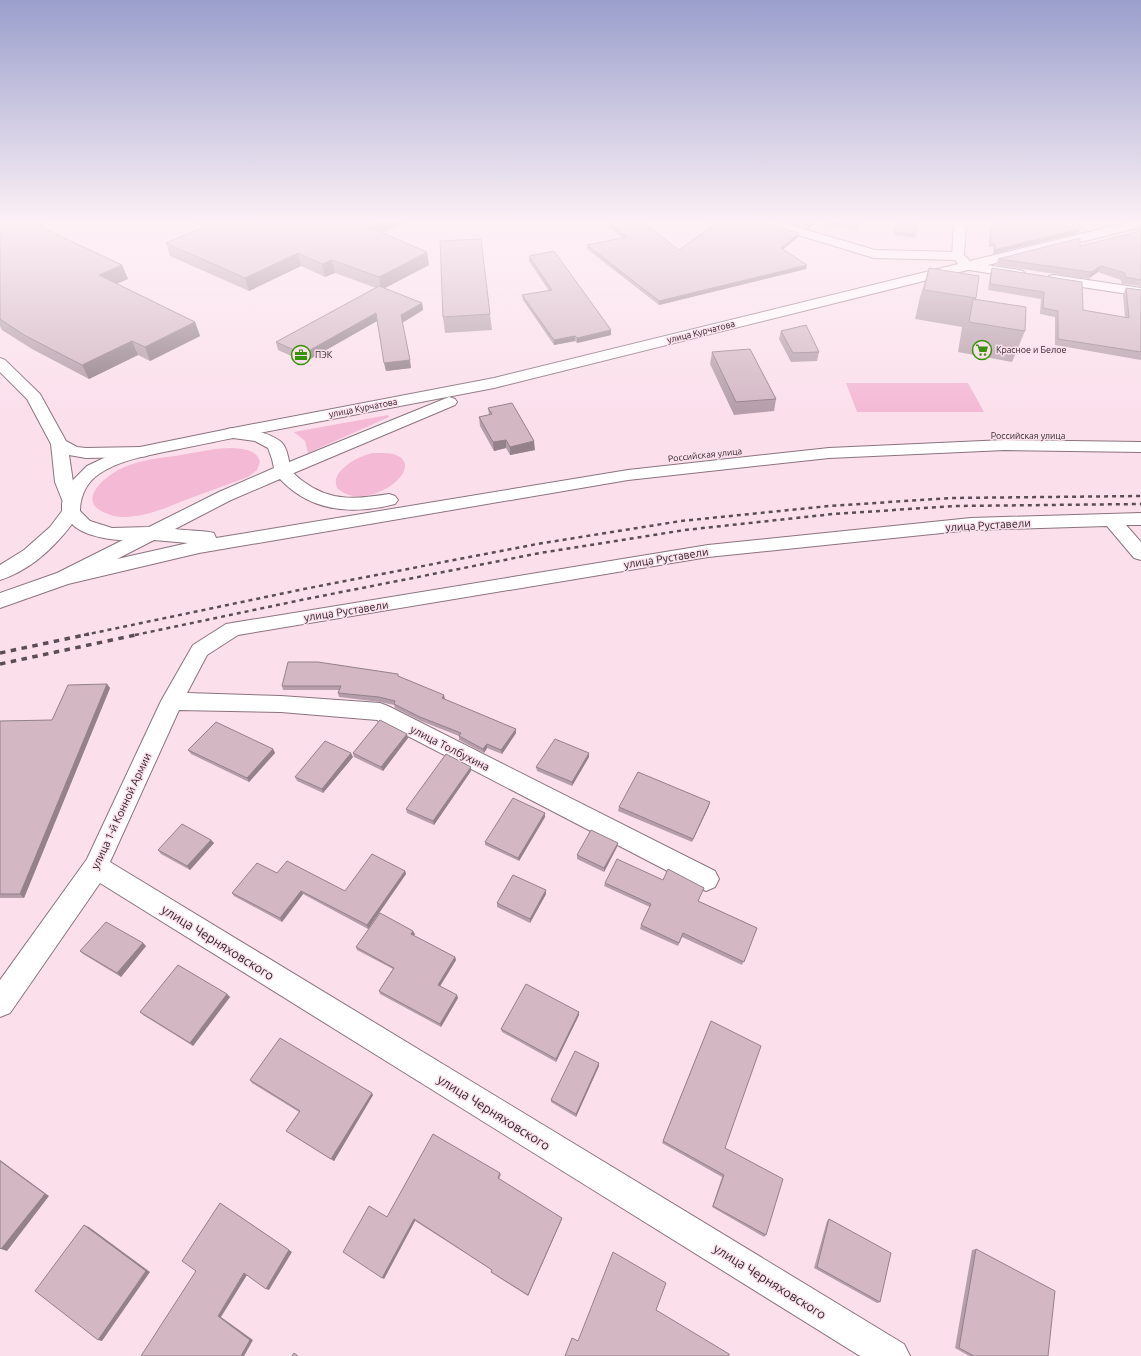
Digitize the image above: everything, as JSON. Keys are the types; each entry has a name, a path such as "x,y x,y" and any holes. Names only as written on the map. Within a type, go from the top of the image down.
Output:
{"main road":[{"name":"улица Курчатова","path":"141,452 494,383 873,284"},
{"path":"0,363 34,397 59,444 64,482 71,508 83,525 111,534 149,533 199,538 390,514"},
{"name":"улица Курчатова","path":"64,578 149,533 225,496 494,383"},
{"path":"233,433 259,437 275,445 281,459 283,472"},
{"name":"Российская улица","path":"283,472 293,484 312,496 337,504 363,504 624,464 823,442 999,435 1141,437"},
{"path":"59,444 73,452 141,452"},
{"name":"Российская улица","path":"390,514 628,475 829,453 1005,445 1141,447"},
{"path":"0,572 39,549 58,532 71,508 79,483 93,470 114,460 141,452"},
{"path":"0,601 64,578 199,547 390,514"}],"street":[{"path":"1088,284 1141,292"},
{"name":"улица Руставели","path":"200,650 233,629 708,551 971,524 1141,519"},
{"path":"1112,520 1141,554"},
{"name":"улица 1-й Конной Армии","path":"0,1004 96,867 172,701 200,650"},
{"name":"улица Толбухина","path":"172,701 281,704 380,712 706,879"},
{"name":"улица Черняховского","path":"96,867 892,1356"}],"shaded area":[{"path":"846,383 968,383 984,412 857,412"},
{"path":"388,415 389,417 308,453 305,441 294,432"},
{"path":"232,448 249,450 256,454 260,462 257,470 248,477 165,508 132,517 118,517 103,512 95,506 92,500 98,486 105,479 127,466 139,462"},
{"path":"373,453 391,454 400,457 405,464 404,472 398,480 388,488 363,496 350,495 338,489 336,483 337,476 346,465 360,457"}],"building":[{"path":"0,284 118,284 195,322 145,347 132,341 82,365 24,335 0,319"},
{"path":"442,284 486,284 490,314 443,317"},
{"path":"548,284 578,284 611,330 577,338 575,336 554,340 522,295 552,290"},
{"path":"638,284 728,284 659,301"},
{"path":"925,284 978,284 976,298 924,290"},
{"path":"992,284 1082,284 1083,310 1129,318 1126,288 1141,290 1141,352 1058,339 1058,311 1043,308 1044,292"},
{"path":"379,286 422,303 401,315 410,360 384,363 376,313 303,354 276,342"},
{"path":"973,299 1026,307 1025,331 969,322"},
{"path":"806,325 819,352 793,353 781,331"},
{"path":"750,349 776,399 736,402 712,352"},
{"path":"512,403 534,441 510,447 506,440 493,442 479,417 492,414 488,408"},
{"path":"288,662 318,662 398,674 398,676 444,695 442,698 516,729 501,750 487,744 483,749 459,736 461,733 420,717 394,704 395,701 379,697 338,693 341,686 282,686"},
{"path":"107,684 20,894 0,894 0,721 52,720 68,685"},
{"path":"380,720 407,734 381,767 353,753"},
{"path":"216,722 273,749 247,778 188,750"},
{"path":"555,739 589,753 572,782 536,767"},
{"path":"325,741 351,753 322,789 295,777"},
{"path":"446,754 471,767 433,821 406,809"},
{"path":"638,772 710,802 693,839 619,807"},
{"path":"513,798 545,813 518,858 485,842"},
{"path":"182,824 211,840 187,866 158,850"},
{"path":"591,830 618,843 604,868 577,855"},
{"path":"372,854 405,871 367,925 301,891 280,918 232,893 257,863 277,873 287,861 345,891"},
{"path":"617,859 663,880 668,869 704,888 698,901 757,928 744,962 683,933 679,943 641,925 651,904 605,883"},
{"path":"513,875 546,890 530,919 497,903"},
{"path":"380,913 413,931 411,934 455,957 438,985 457,995 440,1024 379,991 394,968 356,947"},
{"path":"106,922 143,943 117,973 80,951"},
{"path":"178,965 227,994 190,1043 140,1012"},
{"path":"526,984 579,1012 556,1059 501,1029"},
{"path":"711,1021 761,1046 725,1148 783,1179 766,1235 713,1206 724,1175 663,1141"},
{"path":"280,1038 372,1093 331,1159 286,1131 300,1111 250,1080"},
{"path":"575,1051 599,1063 576,1114 551,1100"},
{"path":"433,1134 500,1173 498,1178 562,1218 528,1295 491,1272 492,1270 414,1219 382,1278 343,1252 369,1206 387,1217"},
{"path":"0,1161 45,1194 1,1249 0,1248"},
{"path":"220,1203 289,1250 266,1289 244,1273 218,1316 250,1340 241,1356 141,1356 196,1271 182,1261"},
{"path":"829,1219 891,1253 880,1302 817,1267"},
{"path":"84,1225 146,1271 98,1340 35,1291"},
{"path":"976,1249 1055,1291 1048,1356 974,1356 959,1348"},
{"path":"613,1252 666,1283 656,1310 729,1354 729,1356 565,1356 572,1338 578,1341"}],"railway":[{"path":"84,635 304,589 537,544 681,521 829,506 951,498 1141,496"},
{"path":"135,635 306,599 540,553 685,530 833,514 955,506 1141,504"},
{"path":"0,653 89,634"},
{"path":"0,664 140,634"}],"place":[{"name":"Красное и Белое","path":"982,350"},
{"name":"ПЭК","path":"301,355"}]}
